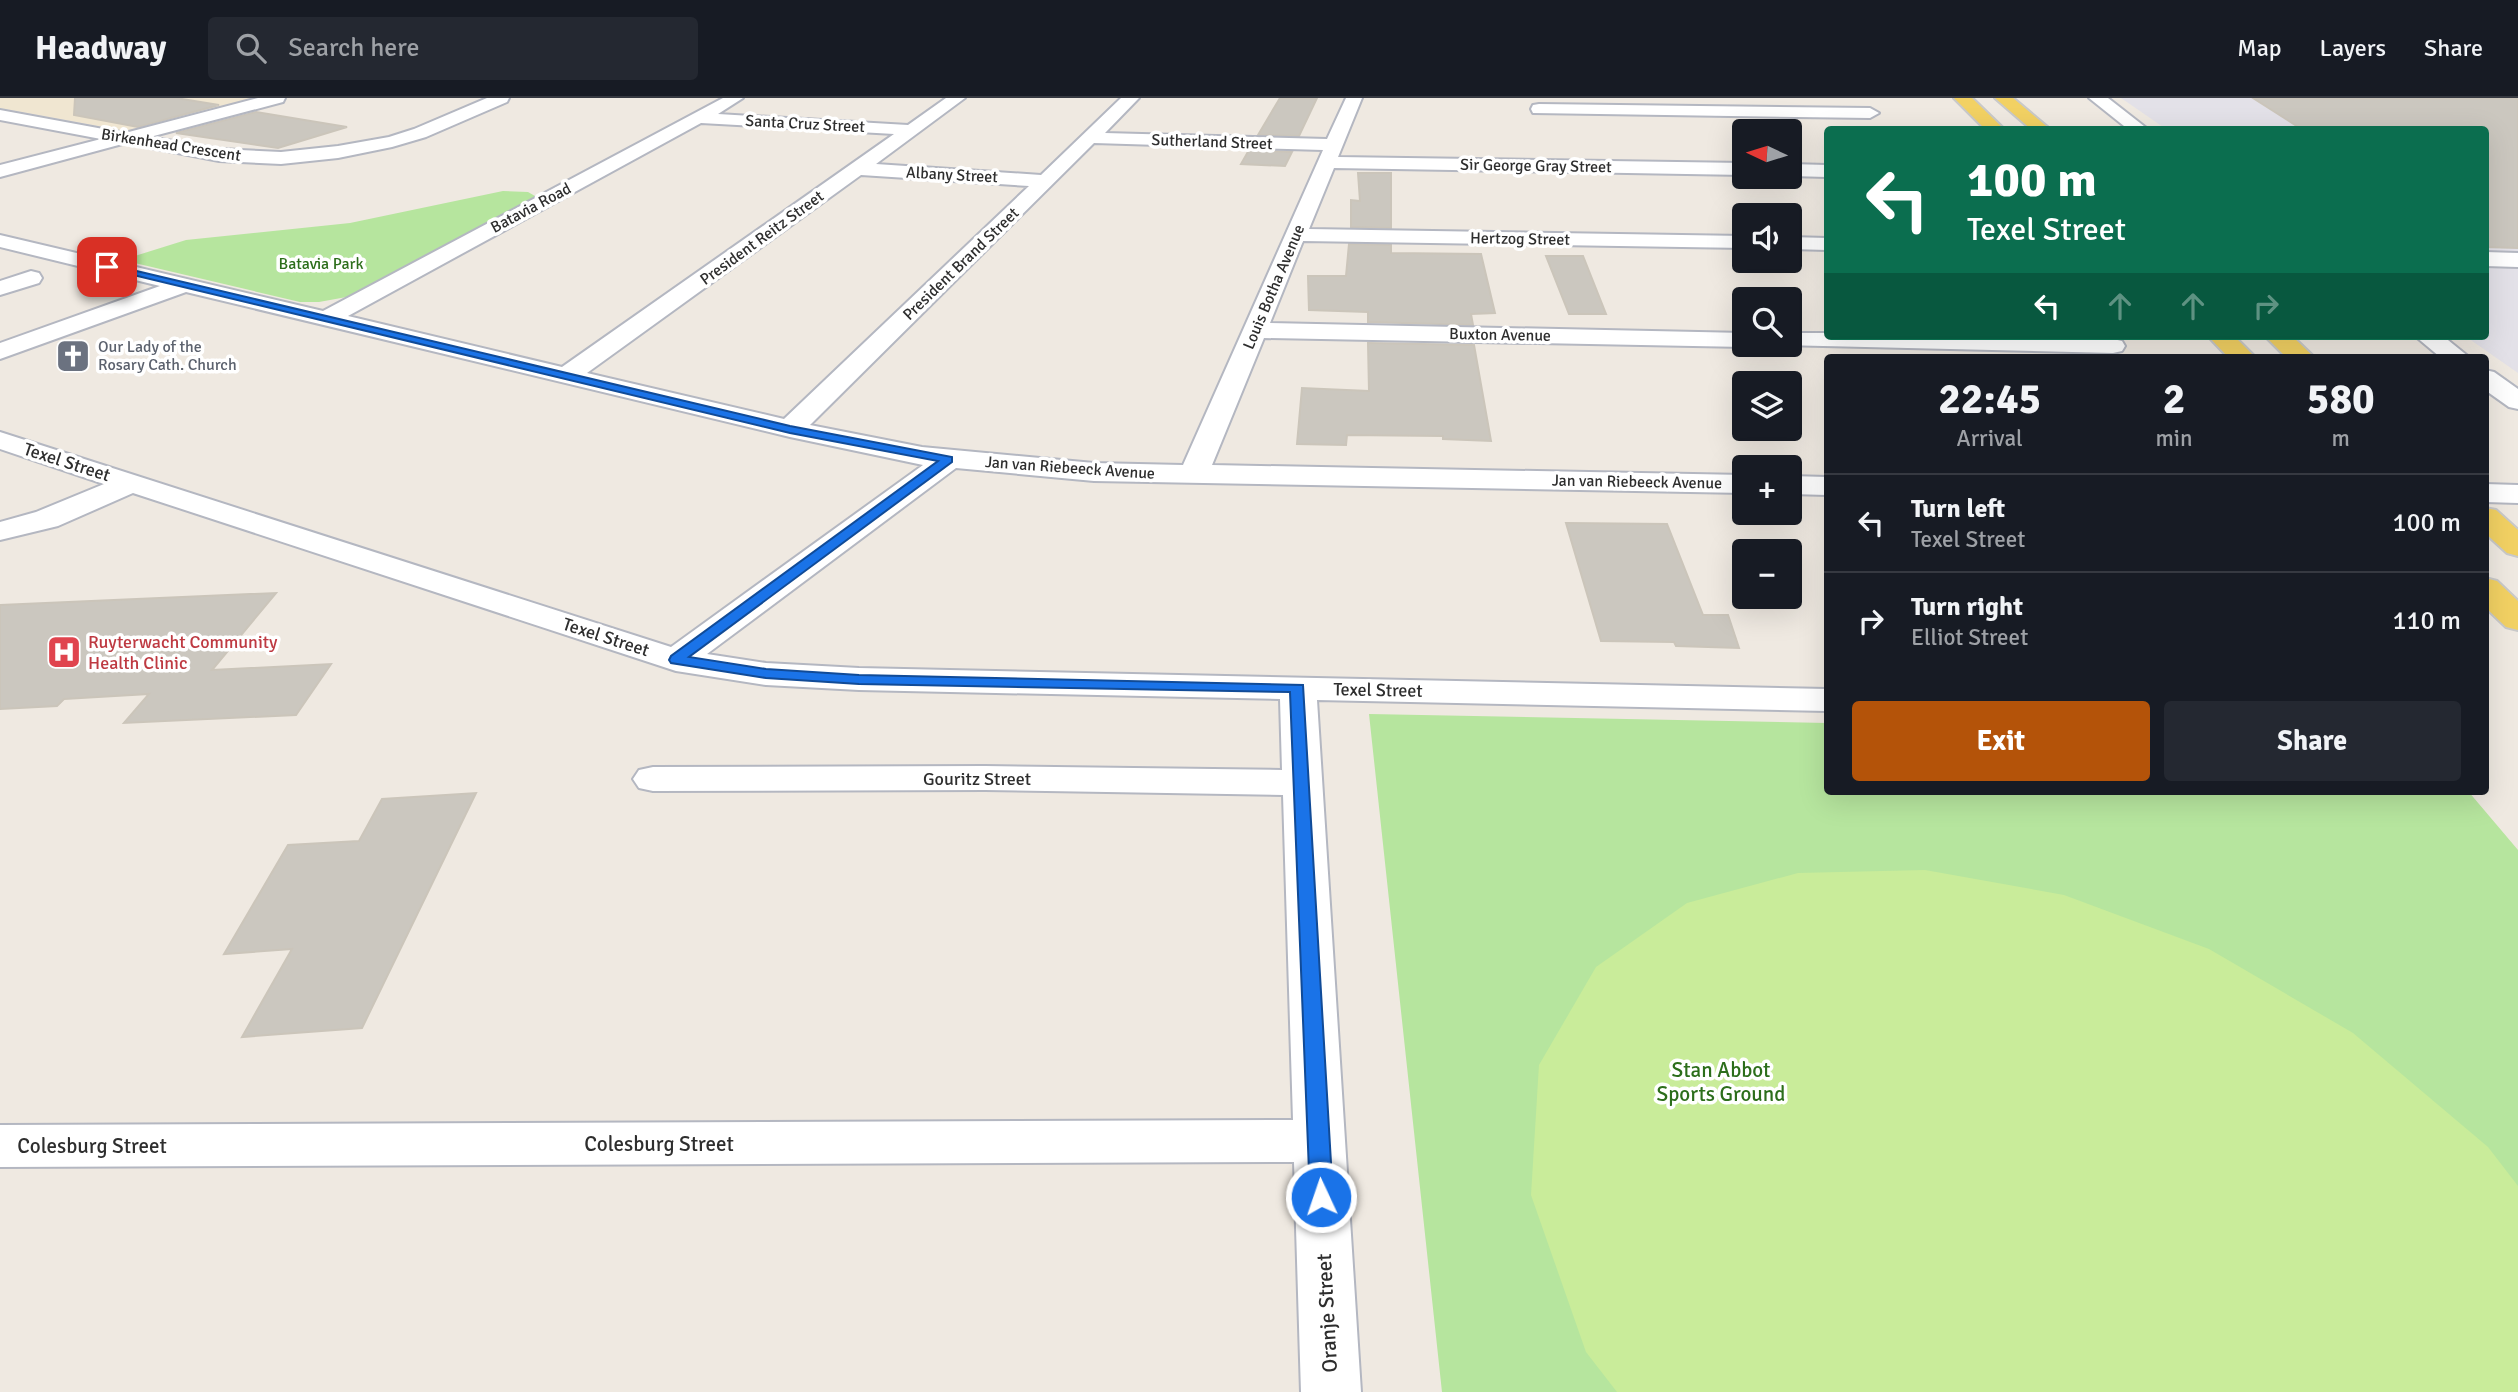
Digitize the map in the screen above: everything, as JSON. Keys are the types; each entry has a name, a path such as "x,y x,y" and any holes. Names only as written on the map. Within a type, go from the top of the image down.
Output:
{"main road":[{"path":"1962,98 1993,126"},
{"path":"2003,98 2038,126"},
{"path":"2224,340 2239,354"},
{"path":"2282,340 2298,354"},
{"path":"2492,514 2518,546"},
{"path":"2489,592 2518,620"}],"street":[{"path":"0,171 277,98"},
{"name":"Birkenhead Crescent","path":"0,115 232,157 318,155 375,146 407,137 501,98"},
{"name":"Batavia Road","path":"327,318 735,98"},
{"name":"President Reitz Street","path":"566,376 957,98"},
{"name":"President Brand Street","path":"790,429 1131,98"},
{"name":"Louis Botha Avenue","path":"1193,475 1354,98"},
{"path":"1539,110 1875,117 1855,98"},
{"path":"2097,98 2136,126"},
{"name":"Santa Cruz Street","path":"697,118 912,130"},
{"name":"Sutherland Street","path":"1090,138 1331,154"},
{"path":"1552,146 1560,167"},
{"name":"Sir George Gray Street","path":"1331,154 1560,167 1732,169"},
{"name":"Albany Street","path":"858,169 1046,181"},
{"path":"1802,170 1824,171"},
{"name":"Hertzog Street","path":"1296,235 1732,242"},
{"name":"Jan van Riebeeck Avenue","path":"0,241 790,429 948,460 1082,471 1193,475 1732,484"},
{"path":"1802,243 1824,244"},
{"path":"2489,259 2518,260"},
{"path":"0,288 30,278"},
{"path":"0,351 185,285"},
{"name":"Buxton Avenue","path":"1255,330 1732,340"},
{"path":"1802,340 2113,346"},
{"path":"2433,340 2452,354"},
{"path":"2489,380 2518,401"},
{"name":"Texel Street","path":"0,440 676,660 766,674 847,679 1824,700"},
{"path":"676,660 948,460"},
{"path":"0,531 47,519 131,483"},
{"path":"1802,485 1824,486"},
{"path":"2492,514 2518,494"},
{"name":"Oranje Street","path":"1298,688 1331,1392"},
{"name":"Gouritz Street","path":"653,779 985,778 1302,783"},
{"name":"Colesburg Street","path":"0,1146 1319,1141"}],"shaded area":[{"path":"0,98 260,98 126,131 0,108"},
{"path":"2121,98 2518,98 2518,373 2471,340 2489,340 2489,126 2162,126"}],"green space":[{"name":"Batavia Park","path":"503,191 528,192 535,196 352,296 319,302 300,302 122,260 186,240 350,223"},
{"name":"Stan Abbot Sports Ground","path":"1369,714 1824,723 1824,795 2471,795 2518,850 2518,1392 1442,1392"},
{"name":"Stan Abbot Sports Ground","path":"1925,870 2064,895 2209,949 2353,1033 2488,1147 2518,1186 2518,1392 1617,1392 1586,1352 1531,1195 1539,1065 1596,967 1687,903 1798,873"}],"building":[{"path":"75,98 176,98 219,105 138,127 74,115"},
{"path":"1280,98 1317,98 1299,136 1258,135"},
{"path":"2253,98 2518,98 2518,248 2489,247 2489,126 2297,126"},
{"path":"256,112 347,127 278,148 176,133"},
{"path":"1249,150 1292,152 1285,166 1241,164"},
{"path":"1358,173 1391,173 1391,228 1351,227 1351,200 1360,201"},
{"path":"1349,244 1391,245 1391,253 1481,254 1495,313 1471,314 1473,325 1368,322 1368,312 1309,310 1308,276 1346,276"},
{"path":"1546,256 1583,256 1606,314 1569,314"},
{"path":"1368,343 1474,345 1491,441 1443,439 1443,436 1347,435 1346,445 1297,444 1302,388 1369,391"},
{"path":"1566,523 1667,524 1703,615 1728,615 1739,648 1676,646 1674,642 1601,641"},
{"name":"Ruyterwacht Community Health Clinic","path":"276,593 212,670 331,664 296,715 124,723 149,694 64,699 57,706 0,709 0,605"},
{"path":"476,793 362,1028 242,1037 292,949 224,954 288,845 359,841 382,799"}],"place":[{"name":"Our Lady of the Rosary Cath. Church","path":"73,356"},
{"name":"Ruyterwacht Community Health Clinic","path":"64,652"}],"route":[{"path":"107,267 790,429 948,460 676,660 766,674 859,679 1298,688 1321,1197"}]}
